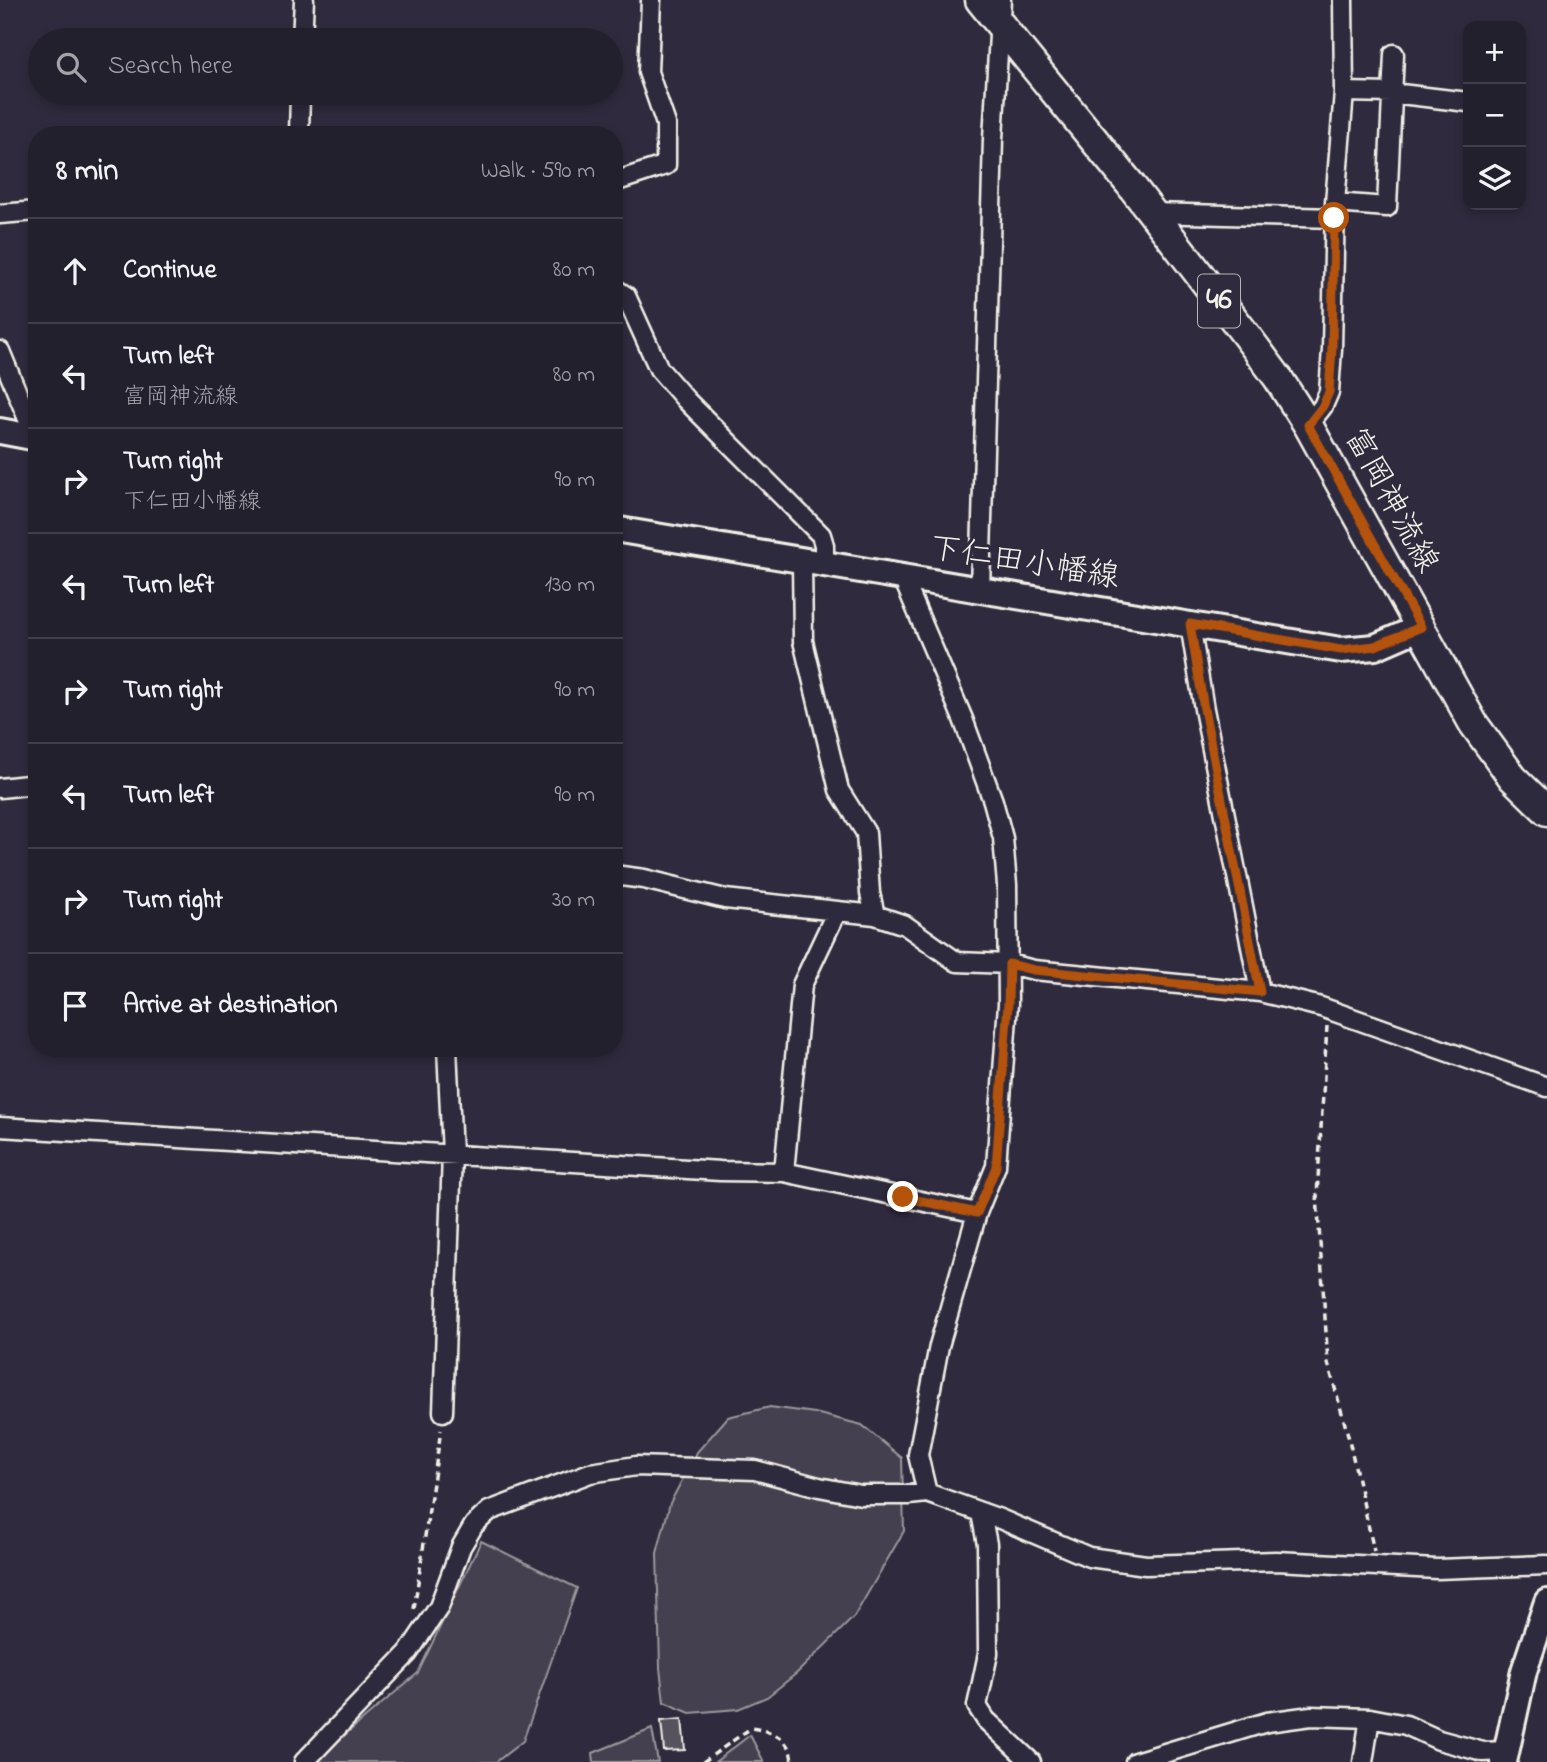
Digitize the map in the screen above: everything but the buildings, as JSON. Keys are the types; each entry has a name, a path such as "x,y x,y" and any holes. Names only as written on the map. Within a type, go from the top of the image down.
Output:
{"main road":[{"name":"富岡神流線","path":"980,0 1001,12 1278,379 1308,425 1474,723 1497,758 1532,799 1547,811"},
{"path":"0,431 28,436"},
{"name":"下仁田小幡線","path":"623,531 1341,650 1375,646 1421,627"},
{"path":"1505,1757 1524,1671 1547,1602"}],"street":[{"path":"303,28 304,0"},
{"path":"623,178 666,165 666,124 648,72 652,0"},
{"path":"1308,425 1323,406 1329,392 1335,210 1344,92 1343,0"},
{"path":"979,590 993,139 1001,12"},
{"path":"1152,213 1387,207 1394,54"},
{"path":"1344,92 1392,93 1463,101"},
{"path":"299,126 300,105"},
{"path":"0,214 28,212"},
{"path":"623,294 659,369 686,400 821,535 813,563 803,641 839,790 866,833 870,893 875,915"},
{"path":"0,351 28,419"},
{"path":"903,578 963,719 993,801 1003,838 1009,964 996,1167 977,1213 939,1346 918,1455 927,1493"},
{"path":"1190,624 1204,709 1260,992"},
{"path":"0,788 28,785"},
{"path":"623,876 725,899 836,913 875,915 905,925 957,961 1009,964 1034,970 1260,992 1328,1010 1547,1087"},
{"path":"784,1172 803,985 836,913"},
{"path":"443,1412 452,1154 447,1057"},
{"path":"0,1127 784,1172 977,1213"},
{"path":"304,1762 408,1653 439,1607 461,1547 474,1525 489,1511 590,1472 636,1466 755,1470 861,1495 927,1493 1089,1557 1146,1565 1276,1561 1437,1569 1547,1565"},
{"path":"981,1513 987,1544 988,1654 977,1706 986,1720 1031,1762"},
{"path":"1135,1762 1267,1722 1311,1716 1370,1718 1406,1725 1439,1740 1505,1757"},
{"path":"1363,1762 1370,1718"}],"path":[{"path":"1328,1010 1317,1196 1328,1363 1349,1435 1376,1564"},
{"path":"418,1635 414,1614 443,1412"},
{"path":"703,1762 751,1728 767,1730 778,1736 788,1745 792,1762"}],"shaded area":[{"path":"770,1407 815,1413 862,1425 902,1458 904,1531 854,1617 797,1673 767,1697 738,1709 690,1713 664,1702 660,1668 657,1553 670,1503 697,1452 728,1417"},
{"path":"481,1541 577,1588 523,1741 496,1762 313,1762 418,1673"},
{"path":"652,1729 658,1762 594,1762 593,1753"},
{"path":"750,1735 764,1762 715,1762"}],"route":[{"path":"903,1197 977,1213 996,1167 1009,964 1034,970 1260,992 1204,709 1190,624 1341,650 1375,646 1421,627 1308,425 1323,406 1329,392 1334,218"}]}
